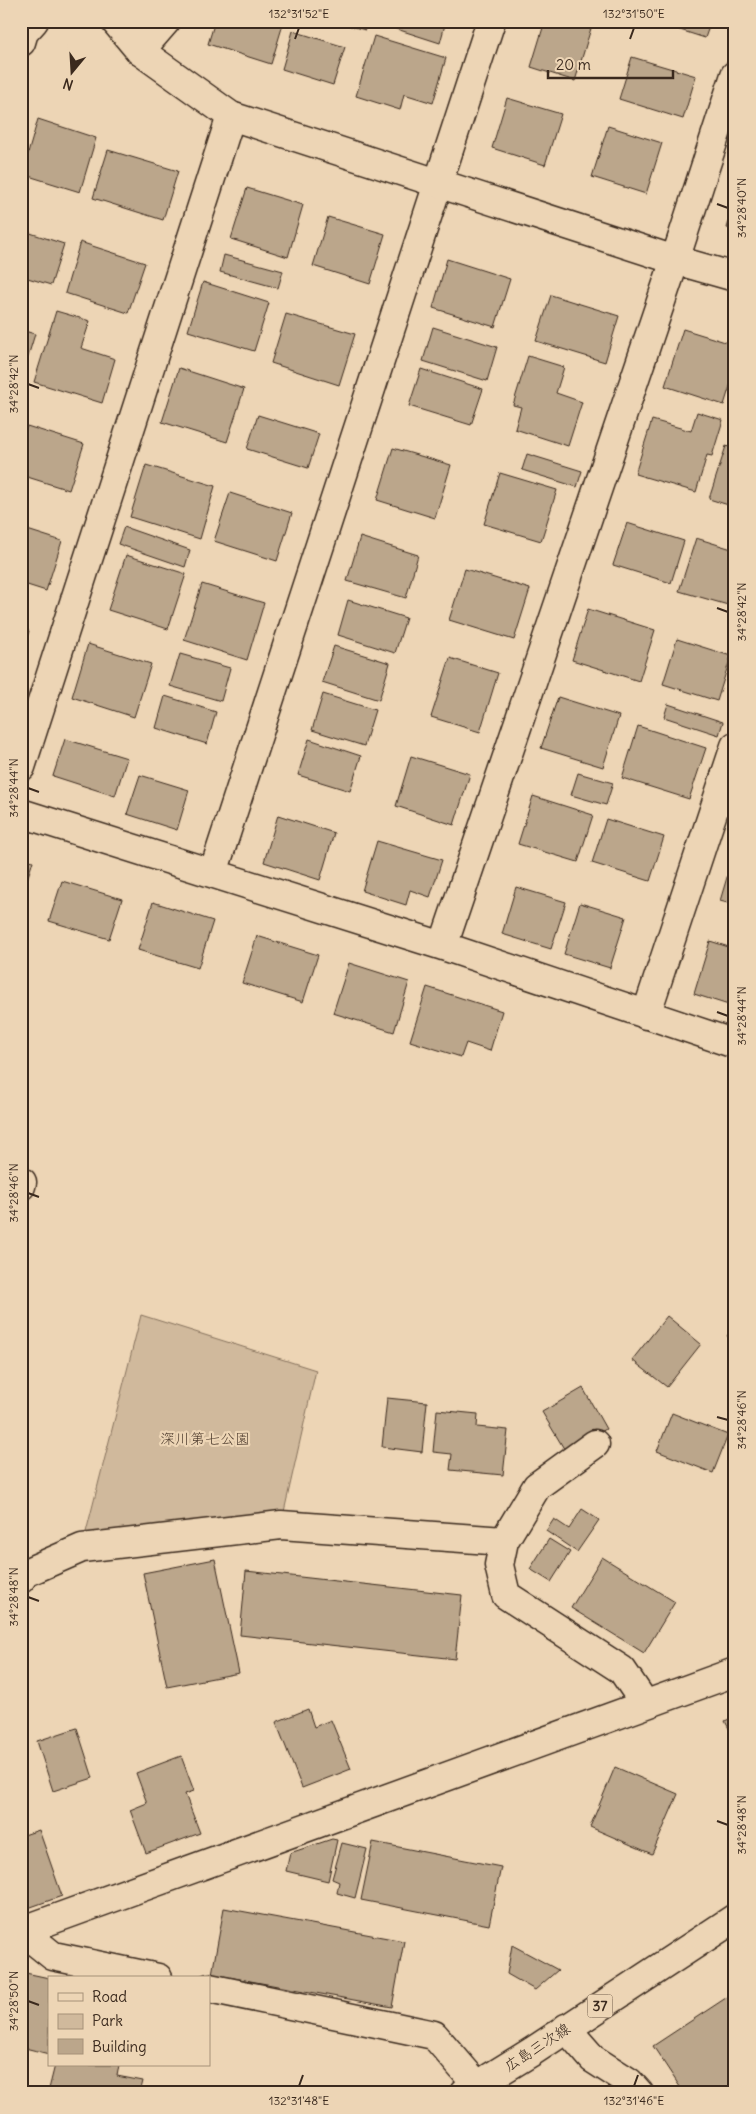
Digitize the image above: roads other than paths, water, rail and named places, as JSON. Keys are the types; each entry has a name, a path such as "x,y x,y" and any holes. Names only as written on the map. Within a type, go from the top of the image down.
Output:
{"street":[{"path":"21,42 24,32 34,21"},
{"path":"115,21 140,51 231,116 675,260 735,277"},
{"path":"140,51 166,21"},
{"path":"213,873 491,21"},
{"path":"443,946 675,260 735,75"},
{"path":"21,766 231,116"},
{"path":"646,1015 735,746"},
{"path":"21,813 443,946 735,1044"},
{"path":"595,1444 537,1486 504,1541 499,1565 506,1595 622,1670 645,1704"},
{"path":"21,1579 25,1573 82,1548 281,1525 504,1541"},
{"path":"21,1931 735,1672"},
{"name":"広島三次線","path":"471,2089 735,1918"},
{"path":"21,1931 53,1956 148,1976"},
{"path":"210,1988 434,2035 471,2089"},
{"path":"566,2028 593,2059 630,2082 639,2093"}],"park label":[{"name":"深川第七公園","path":"205,1438"}]}
